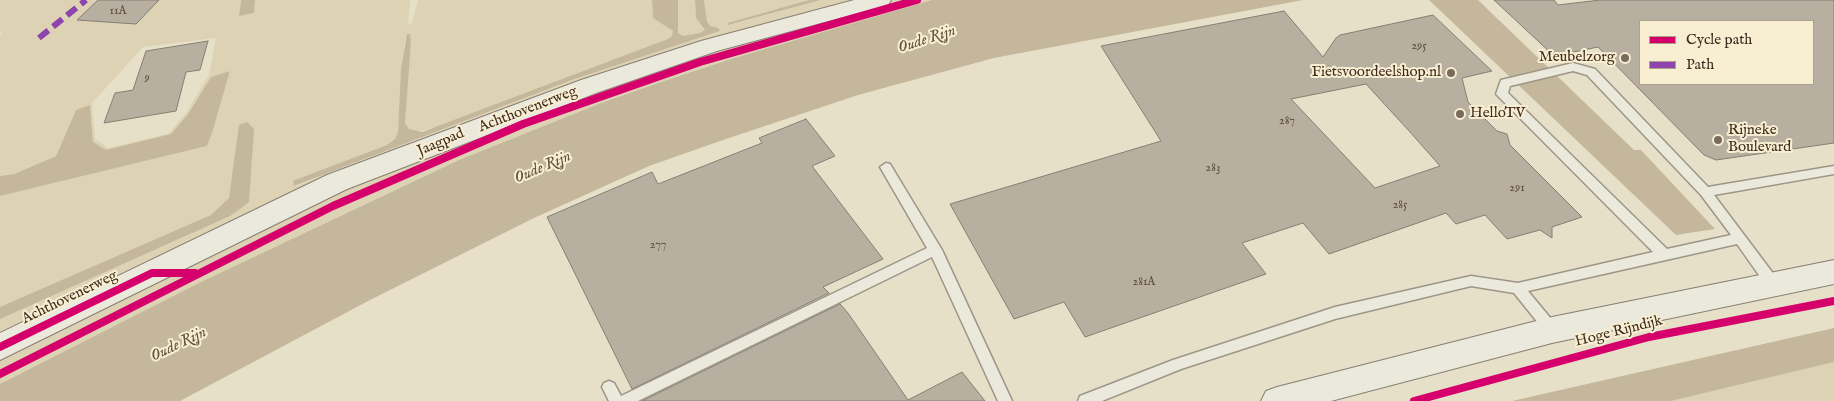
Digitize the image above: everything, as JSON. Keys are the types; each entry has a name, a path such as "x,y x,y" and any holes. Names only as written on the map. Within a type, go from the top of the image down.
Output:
{"street":[{"name":"Achthovenerweg","path":"0,347 337,182 590,86 709,46 880,0"},
{"name":"Hoge Rijndijk","path":"1278,401 1552,330 1834,272"}],"lane":[{"path":"1665,256 1502,94 1505,83 1572,68 1591,72 1705,192 1773,284"},
{"path":"886,167 934,250 1005,401"},
{"path":"1705,192 1834,170"},
{"path":"1085,401 1178,364 1335,313 1471,281 1518,288 1740,238"},
{"path":"624,401 934,250"},
{"name":"Hoge Rijndijk","path":"1518,288 1552,330"}],"shaded area":[{"path":"0,0 241,0 239,15 254,13 255,0 410,0 408,24 412,23 418,0 652,0 653,18 673,31 672,36 665,41 443,125 416,132 409,129 405,123 406,34 401,68 398,132 395,139 387,145 295,180 293,183 296,186 572,80 720,31 710,26 707,20 704,0 809,0 730,25 821,0 932,0 731,59 661,82 601,103 459,160 201,282 0,384 0,196 207,146 230,71 211,77 188,114 171,134 106,151 93,142 90,106 76,110 56,156 14,174 0,176 0,35 2,33 0,32","holes":["216,38 209,75 186,113 168,134 108,148 95,139 92,103 143,47"]},
{"path":"678,0 695,0 696,18 705,30 700,33 683,36 678,34"},
{"path":"1834,362 1834,401 1671,401"}],"water":[{"path":"241,0 255,0 254,13 239,16"},
{"path":"652,0 678,0 678,33 683,36 700,33 705,30 696,18 695,0 704,0 707,21 710,26 718,28 720,31 572,80 294,186 293,182 295,180 387,145 395,139 398,132 401,68 407,34 410,34 411,41 405,123 409,129 422,132 668,39 672,36 673,31 653,18"},
{"path":"809,0 821,0 728,25 728,23"},
{"name":"Oude Rijn","path":"932,0 1303,0 994,58 858,95 649,166 534,218 370,300 180,401 0,401 0,384 201,282 459,160 601,103 661,82 731,59"},
{"path":"1429,0 1478,0 1634,150 1641,150 1715,229 1676,235"},
{"path":"230,71 207,146 0,196 0,176 14,174 56,156 76,110 90,105 93,142 106,150 171,134 188,114 211,77"},
{"path":"247,122 254,129 249,202 244,206 230,216 0,319 0,307 211,215 229,198 239,125"},
{"path":"1834,328 1834,362 1671,401 1512,401"}],"building":[{"path":"98,0 159,0 136,24 77,20"},
{"path":"1494,0 1554,0 1558,5 1600,0 1834,0 1834,143 1716,160 1704,155 1598,47 1554,56"},
{"path":"1284,11 1323,57 1340,35 1433,15 1492,71 1462,78 1468,102 1497,131 1507,134 1510,145 1582,217 1552,227 1552,238 1540,230 1507,239 1485,215 1456,224 1446,213 1329,254 1303,223 1242,243 1266,274 1085,337 1064,302 1014,319 950,204 1161,141 1101,46","holes":["1366,84 1440,166 1375,188 1291,99"]},
{"path":"208,41 200,70 186,72 176,111 104,123 115,93 133,90 146,51"},
{"path":"806,119 835,156 812,166 883,259 823,287 829,293 632,389 547,217 652,172 658,184 762,143 759,138"},
{"path":"840,304 908,400 962,372 985,401 642,401"}],"marked path":[{"path":"39,38 86,0"}],"cycle path":[{"name":"Jaagpad","path":"0,374 333,206 523,124 700,62 917,0"},
{"path":"0,347 152,273 195,273"},
{"path":"1414,401 1649,337 1834,301"}],"place":[{"name":"Meubelzorg","path":"1625,58"},
{"name":"Fietsvoordeelshop.nl","path":"1451,73"},
{"name":"HelloTV","path":"1460,114"},
{"name":"Rijneke Boulevard","path":"1718,140"}]}
